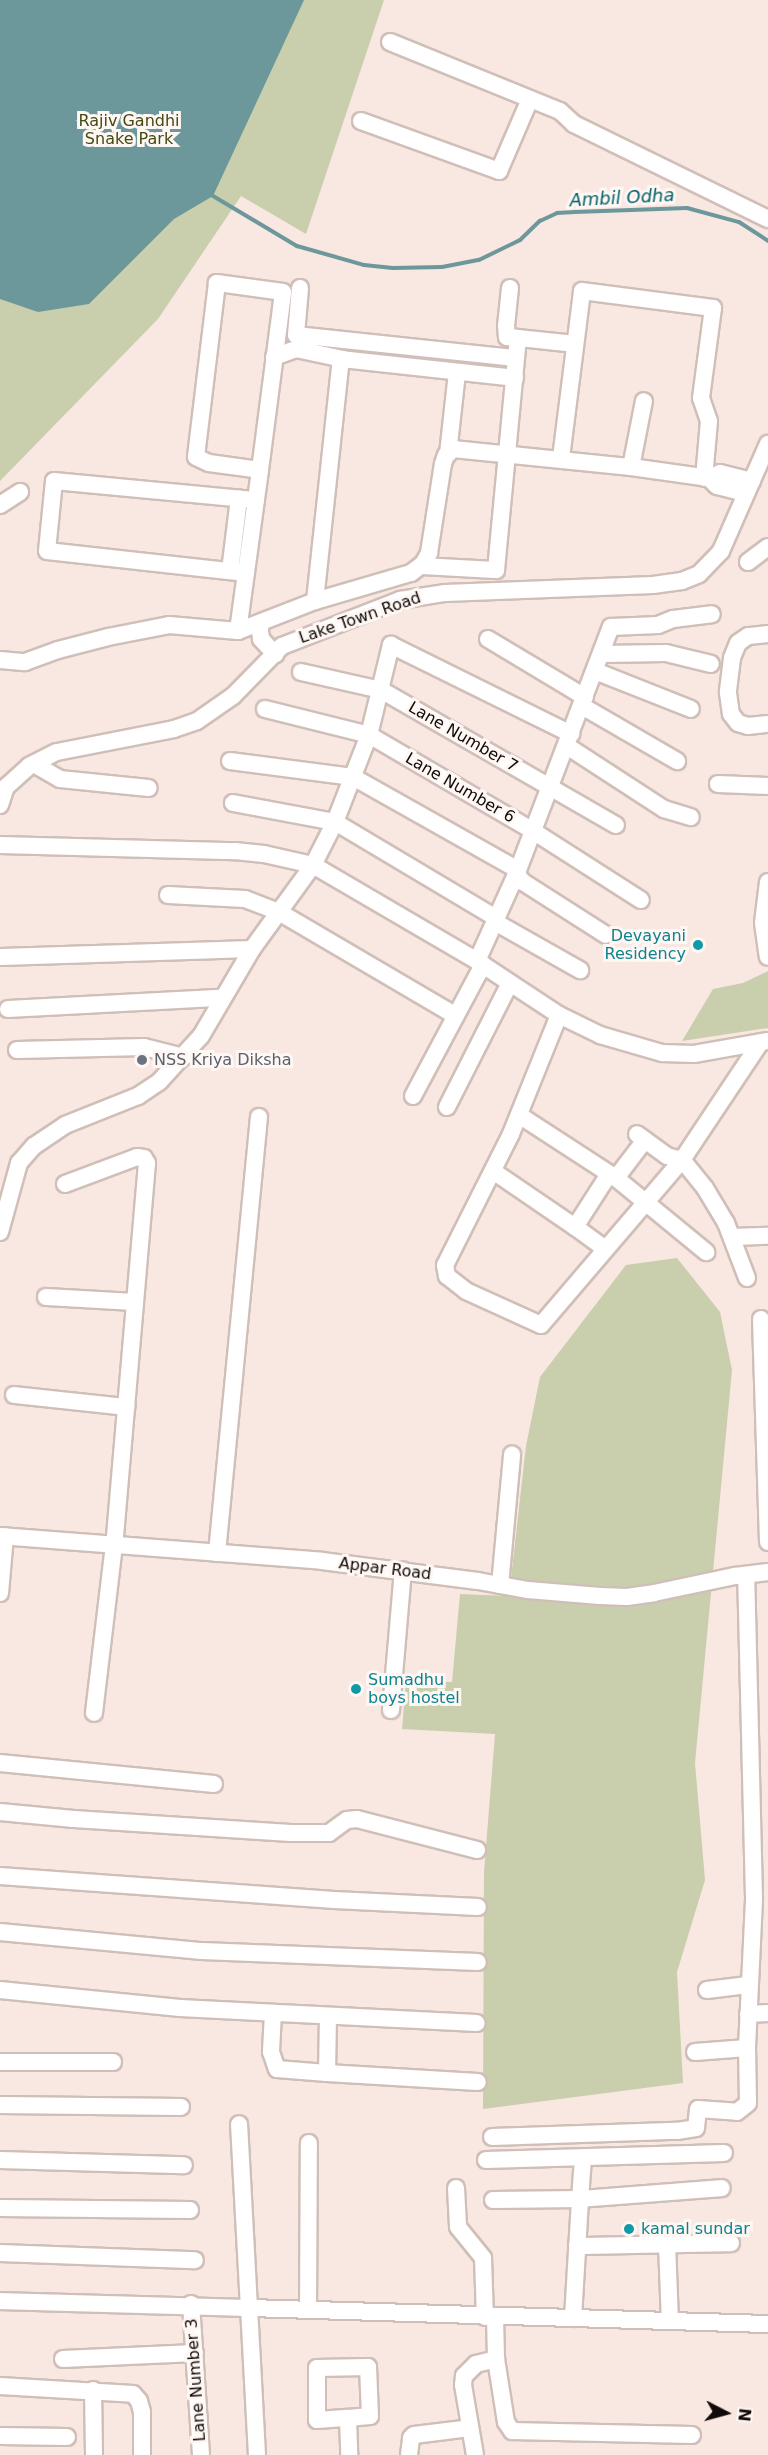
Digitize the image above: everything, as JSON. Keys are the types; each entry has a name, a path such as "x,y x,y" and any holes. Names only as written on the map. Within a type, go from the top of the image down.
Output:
{"street":[{"path":"390,42 560,111 574,124 768,219"},
{"path":"361,121 499,171 530,99"},
{"path":"238,631 238,572 248,499 260,470 283,292 217,283 196,457 209,463 260,470"},
{"path":"300,288 296,335 516,358"},
{"path":"510,288 507,337 575,344"},
{"path":"561,458 582,291 713,308 700,398 709,421 707,478"},
{"path":"0,660 25,663 88,642 169,626 238,631 258,628 315,601 393,580 421,566 496,570 518,338"},
{"path":"274,357 296,349 343,359 515,378"},
{"path":"315,601 340,359 343,359"},
{"path":"448,454 457,372"},
{"path":"631,467 644,401"},
{"name":"Lake Town Road","path":"0,805 6,787 34,764 57,752 174,729 197,721 233,696 278,650 400,600 426,595 599,589 682,581 699,574 721,551 768,444"},
{"path":"421,566 429,553 443,464 453,449 561,458 707,478 720,472 749,487"},
{"path":"238,572 47,551 54,481 248,499"},
{"path":"0,506 20,492"},
{"path":"748,562 768,547"},
{"path":"413,1096 456,1016 480,963 495,920 517,872 569,740 611,627 658,625 673,619 712,614"},
{"path":"258,628 268,630 278,650"},
{"path":"768,634 748,636 738,643 732,658 728,693 731,714 738,723 748,726 768,724"},
{"path":"488,639 676,761"},
{"path":"0,1232 19,1163 34,1146 65,1125 138,1096 159,1082 184,1058 201,1036 252,949 313,865 335,822 369,735 391,645 569,740 664,809 691,817"},
{"path":"601,654 666,653 711,664"},
{"path":"595,671 691,709"},
{"name":"Lane Number 7","path":"301,672 381,690 616,825"},
{"name":"Lane Number 6","path":"265,709 369,735 533,831 641,900"},
{"path":"230,761 353,777 517,872 523,882 606,936"},
{"path":"34,764 60,779 149,788"},
{"path":"718,784 768,786"},
{"path":"233,802 335,822 580,970"},
{"path":"0,845 235,851 264,854 313,865 480,963 559,1015 600,1035 662,1053 694,1054 764,1042"},
{"path":"768,882 763,923 768,957"},
{"path":"168,895 245,899 279,912 456,1016"},
{"path":"1,957 252,949"},
{"path":"447,1107 510,983"},
{"path":"8,1009 222,998"},
{"path":"559,1015 519,1115 445,1265 447,1276 454,1284 541,1325 604,1248 682,1160 764,1042"},
{"path":"17,1050 144,1047 184,1058"},
{"path":"519,1115 612,1176 706,1252"},
{"path":"217,1553 259,1117"},
{"path":"575,1227 641,1137 667,1156 682,1160 705,1188 732,1237 747,1278"},
{"path":"65,1184 137,1157 144,1158 147,1163 114,1545 94,1713"},
{"path":"493,1171 604,1248"},
{"path":"732,1237 768,1236"},
{"path":"46,1298 135,1302"},
{"path":"761,1319 768,1542"},
{"path":"14,1395 126,1407"},
{"path":"500,1585 512,1455"},
{"path":"0,1593 2,1536"},
{"name":"Appar Road","path":"2,1536 322,1561 528,1590 627,1597 768,1572"},
{"path":"392,1710 403,1571"},
{"path":"492,2137 696,2128 698,2109 737,2112 748,2103 748,1985 754,1897 746,1575"},
{"path":"0,1762 214,1784"},
{"path":"0,1812 291,1833 329,1833 347,1820 357,1818 477,1850"},
{"path":"0,1876 323,1900 478,1907"},
{"path":"0,1932 202,1951 478,1962"},
{"path":"706,1990 748,1985"},
{"path":"0,1990 180,2008 477,2023"},
{"path":"273,2013 271,2052 277,2068 287,2072 478,2082"},
{"path":"748,2014 768,2013"},
{"path":"327,2073 328,2016"},
{"path":"695,2052 747,2048"},
{"path":"0,2062 113,2061"},
{"path":"0,2105 181,2107"},
{"path":"239,2124 256,2455"},
{"path":"308,2310 309,2143"},
{"path":"486,2160 724,2152"},
{"path":"573,2318 583,2158"},
{"path":"0,2160 184,2165"},
{"path":"456,2188 458,2227 483,2258 506,2422 512,2431 692,2435"},
{"path":"493,2200 580,2199 722,2188"},
{"path":"0,2208 190,2210"},
{"path":"577,2246 731,2243"},
{"path":"667,2244 670,2321"},
{"path":"0,2253 195,2260"},
{"path":"0,2301 191,2304 490,2317 768,2324"},
{"name":"Lane Number 3","path":"191,2304 201,2455"},
{"path":"63,2359 195,2353"},
{"path":"475,2455 464,2376 476,2364 496,2359"},
{"path":"0,2386 133,2394 139,2401 142,2412 142,2455"},
{"path":"93,2390 94,2455"},
{"path":"348,2418 349,2455"},
{"path":"409,2455 411,2438 414,2435 470,2428"},
{"path":"0,2436 67,2437"}],"green space":[{"name":"Rajiv Gandhi Snake Park","path":"0,0 384,0 306,234 241,196 158,319 0,481"},
{"path":"768,971 768,1028 682,1041 713,989 743,983"},
{"path":"677,1258 720,1312 732,1370 695,1763 705,1880 677,1972 683,2083 483,2109 484,1872 495,1734 402,1729 406,1681 452,1682 460,1594 509,1596 526,1446 540,1377 626,1265"}],"water":[{"name":"Rajiv Gandhi Snake Park","path":"0,0 304,0 213,196 174,219 89,304 38,312 0,299"}],"waterway":[{"name":"Ambil Odha","path":"213,196 297,246 364,265 393,268 442,267 479,260 520,240 540,221 557,213 687,208 739,222 768,241"}],"place":[{"name":"Devayani Residency","path":"698,945"},
{"name":"NSS Kriya Diksha","path":"142,1060"},
{"name":"Sumadhu boys hostel","path":"356,1689"},
{"name":"kamal sundar","path":"629,2229"}]}
